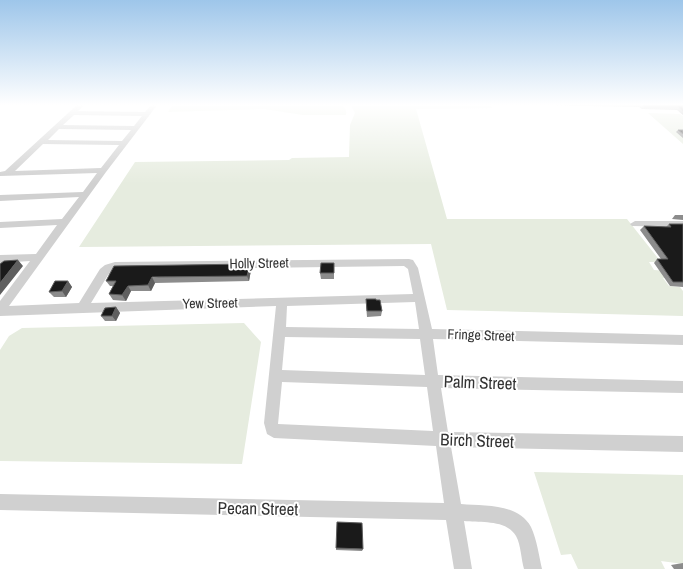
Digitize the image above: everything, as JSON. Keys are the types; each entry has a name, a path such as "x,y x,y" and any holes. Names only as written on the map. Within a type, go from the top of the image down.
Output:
{"street":[{"path":"4,174 54,131"},
{"path":"0,311 103,170 134,131"},
{"path":"42,142 125,143"},
{"path":"4,174 103,170"},
{"path":"0,198 86,194"},
{"path":"0,225 66,222"},
{"path":"635,224 683,224"},
{"path":"0,259 39,257"},
{"name":"Holly Street","path":"82,307 104,272 108,268 115,266 295,262 404,262 409,263 413,268 419,298"},
{"path":"419,298 462,569"},
{"name":"Yew Street","path":"0,311 82,307 419,298"},
{"path":"276,376 282,302"},
{"name":"Fringe Street","path":"280,332 683,340"},
{"name":"Palm Street","path":"276,376 683,387"},
{"name":"Birch Street","path":"276,376 271,423 272,429 277,432 442,439 683,444"},
{"name":"Pecan Street","path":"0,502 453,512 503,516 515,520 524,532 533,569"}],"shaded area":[{"path":"350,131 422,131 447,219 627,219 661,262 649,262 654,270 667,271 673,278 663,278 669,286 680,287 683,291 683,316 447,310 431,244 79,247 135,162 289,160 292,158 349,157"},
{"path":"668,131 683,131 683,144"},
{"path":"244,323 261,342 242,464 0,461 0,350 9,336 22,328"},
{"path":"534,472 683,475 683,564 661,561 665,569 578,569 571,554 561,555"}],"building":[{"path":"669,224 683,224 683,282 673,282 657,259 668,259 644,226 671,227"},
{"path":"18,260 0,283 0,264 4,261"},
{"path":"321,263 334,263 334,273 320,273"},
{"path":"250,264 247,276 152,277 148,285 128,286 122,295 109,294 116,281 106,281 114,266"},
{"path":"55,281 68,281 62,291 49,292"},
{"path":"366,299 380,300 382,311 367,311"},
{"path":"116,307 112,316 101,316 105,308"},
{"path":"337,522 362,523 363,549 336,548"}]}
